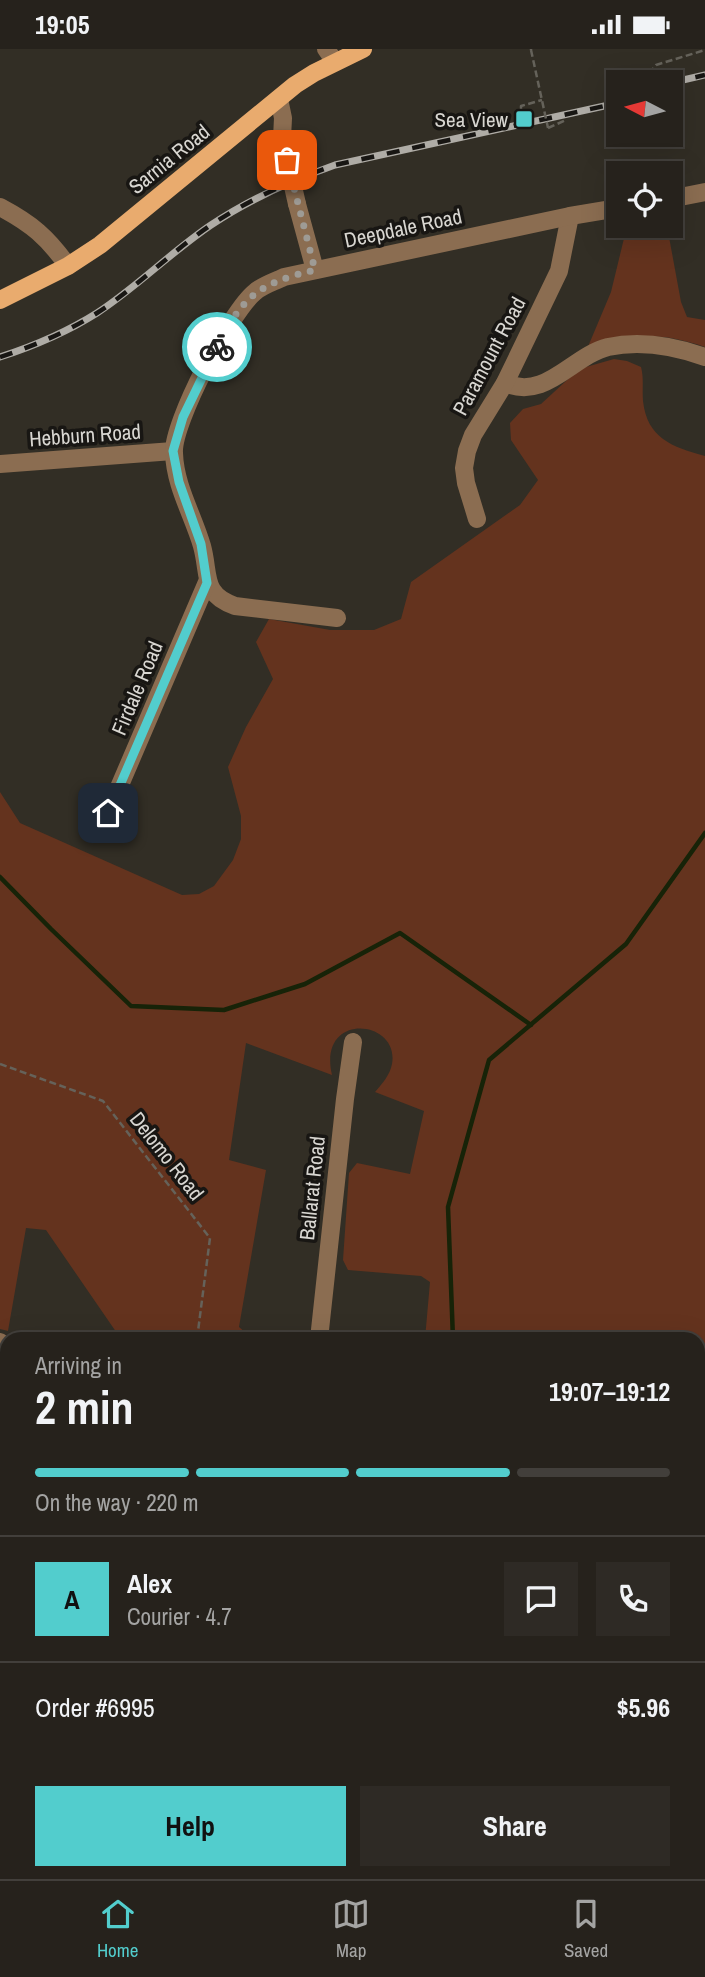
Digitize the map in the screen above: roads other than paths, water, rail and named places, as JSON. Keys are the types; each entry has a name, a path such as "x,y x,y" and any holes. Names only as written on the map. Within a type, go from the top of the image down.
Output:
{"main road":[{"name":"Sarnia Road","path":"0,300 68,266 100,245 331,56 363,49"}],"street":[{"path":"279,99 283,118 282,138 315,270"},
{"path":"683,196 705,192"},
{"path":"0,207 38,230 50,241 68,266"},
{"name":"Deepdale Road","path":"173,451 183,417 226,329 255,292 270,283 315,270 606,210"},
{"name":"Paramount Road","path":"477,519 466,483 464,468 467,451 473,435 505,383 559,271 570,216"},
{"path":"505,383 520,388 537,386 606,348 616,346 649,344 676,347 705,356"},
{"path":"173,451 179,482 201,544 207,583 213,593 222,602 234,606 337,618"},
{"name":"Hebburn Road","path":"0,464 173,451"},
{"name":"Firdale Road","path":"108,813 207,583"},
{"name":"Ballarat Road","path":"320,1332 353,1042"}],"waterway":[{"path":"453,1332 448,1207 489,1060 626,944 705,833"},
{"path":"0,877 131,1006 224,1010 305,984 400,933 531,1025"}],"railway":[{"path":"683,80 705,75"},
{"path":"0,357 50,338 86,320 211,225 302,177 335,165 606,106"}],"place":[{"name":"Sea View","path":"524,119"}]}
